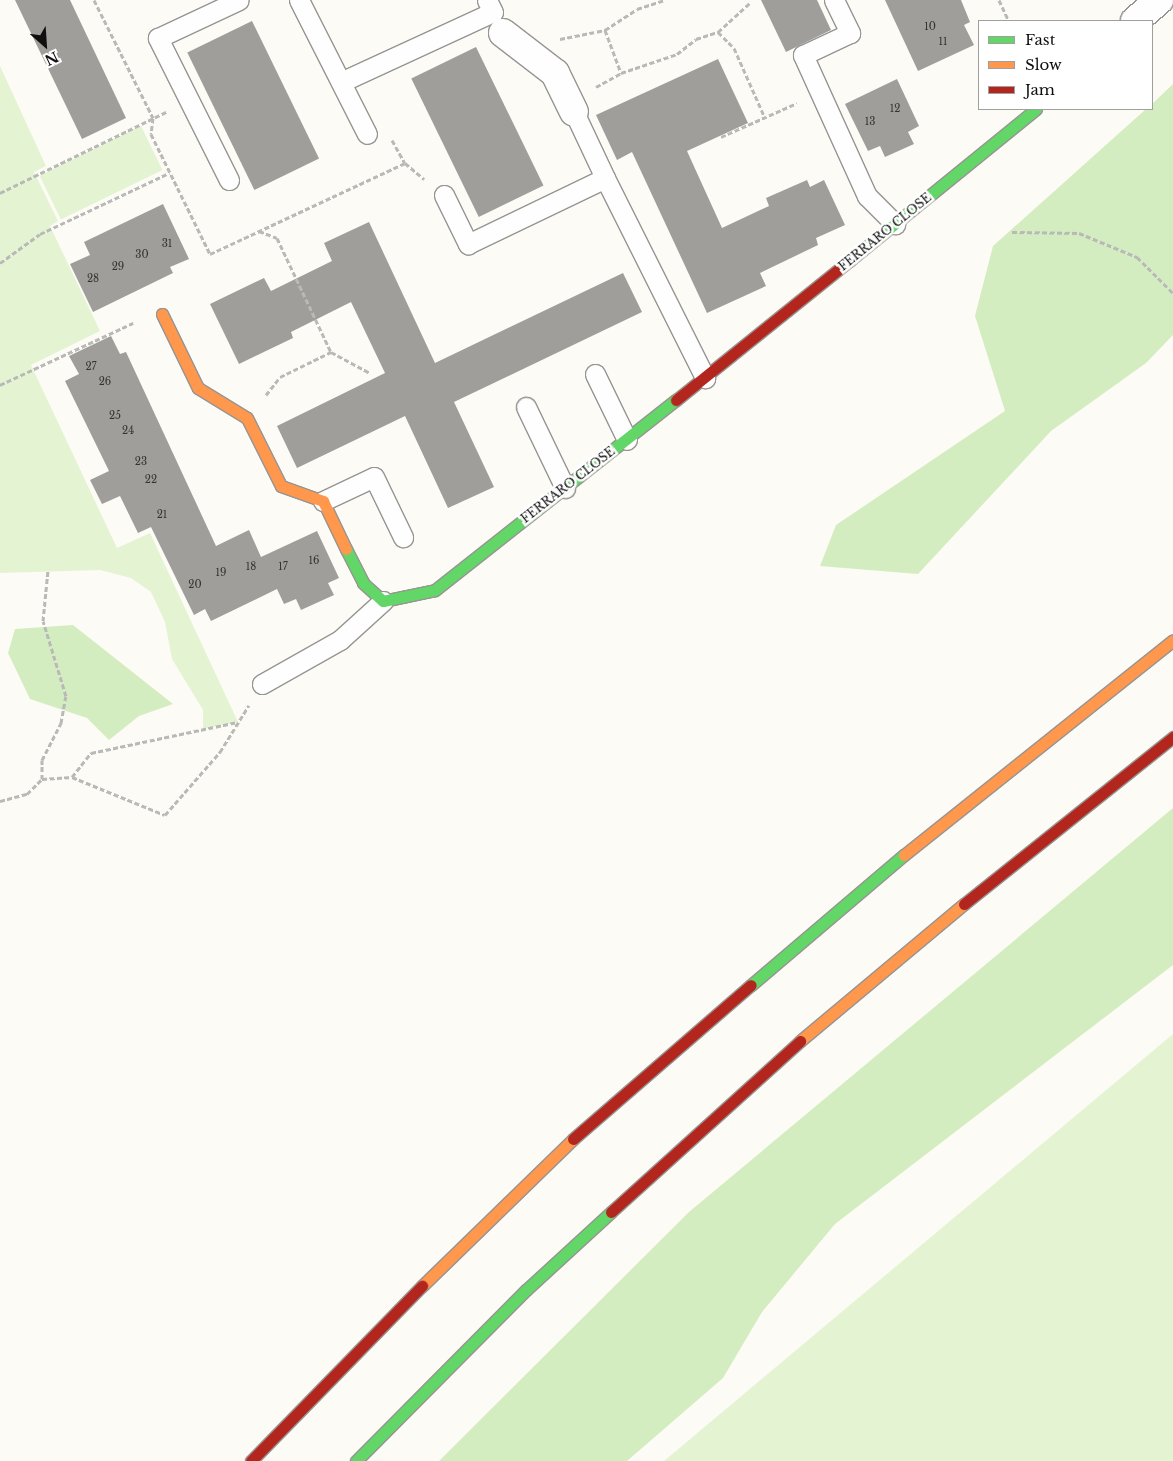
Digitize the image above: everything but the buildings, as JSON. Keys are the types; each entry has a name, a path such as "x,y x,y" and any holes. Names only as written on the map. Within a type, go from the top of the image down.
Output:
{"main road":[{"name":"FERRARO CLOSE","path":"383,601 435,590 705,378 1035,110"},
{"path":"162,314 198,388 248,418 281,486 323,501 363,583 383,601"},
{"path":"250,1461 328,1378 564,1146 848,901 1039,744 1173,640"},
{"path":"356,1461 526,1290 708,1122 874,976 1173,737"}],"street":[{"path":"501,23 555,73 571,106"}],"lane":[{"path":"229,180 158,38 240,0"},
{"path":"299,0 367,134"},
{"path":"834,0 850,34 803,55 867,196 895,224"},
{"path":"341,82 501,23"},
{"path":"571,106 705,378"},
{"path":"444,195 468,244 605,178"},
{"path":"595,374 627,440"},
{"path":"526,408 565,488"},
{"path":"323,501 374,477 403,537"},
{"path":"262,684 340,640 383,601"}],"path":[{"path":"94,0 153,118 151,134 210,254 405,163"},
{"path":"501,23 605,30 637,9 664,0"},
{"path":"999,0 1009,20"},
{"path":"571,106 620,73 677,54 696,39 718,32 751,2"},
{"path":"605,30 620,73"},
{"path":"718,32 734,48 765,118"},
{"path":"721,137 821,93"},
{"path":"0,193 153,118"},
{"path":"390,134 405,163 444,195"},
{"path":"0,263 40,234 169,173"},
{"path":"259,231 277,238 331,352 370,373"},
{"path":"1012,232 1079,233 1136,257 1173,293"},
{"path":"0,385 118,328 162,314"},
{"path":"248,418 280,377 331,352"},
{"path":"42,779 42,760 61,724 66,696 43,621 48,570"},
{"path":"0,801 27,794 42,779 72,777 165,816 220,752 262,684"},
{"path":"72,777 91,753 238,722"}],"green space":[{"path":"0,66 46,166 34,172 58,221 50,226 100,331 31,365 117,548 150,533 238,722 203,729 203,710 172,659 165,622 151,592 131,578 100,570 0,573"},
{"path":"1173,84 1173,335 1146,363 1051,431 918,574 820,566 836,525 1005,411 975,316 993,246 1145,110 1153,110 1153,103"},
{"path":"141,126 162,170 61,220 39,176"},
{"path":"73,625 173,704 139,716 109,740 87,718 30,699 8,653 15,629"},
{"path":"1173,808 1173,965 835,1224 762,1312 723,1378 627,1461 439,1461 689,1212"},
{"path":"1173,1034 1173,1461 664,1461"}],"traffic: fast":[{"path":"849,261 1035,110"},
{"path":"346,549 363,583 383,601 435,590 676,400"},
{"path":"751,985 904,855"},
{"path":"356,1461 526,1290 611,1212"}],"traffic: slow":[{"path":"162,314 198,388 247,418 281,486 323,501 346,549"},
{"path":"904,855 1173,640"},
{"path":"800,1041 964,904"},
{"path":"422,1286 573,1139"}],"traffic: jam":[{"path":"676,400 849,261"},
{"path":"964,904 1173,737"},
{"path":"573,1139 751,985"},
{"path":"611,1212 800,1041"},
{"path":"251,1461 422,1286"}]}
